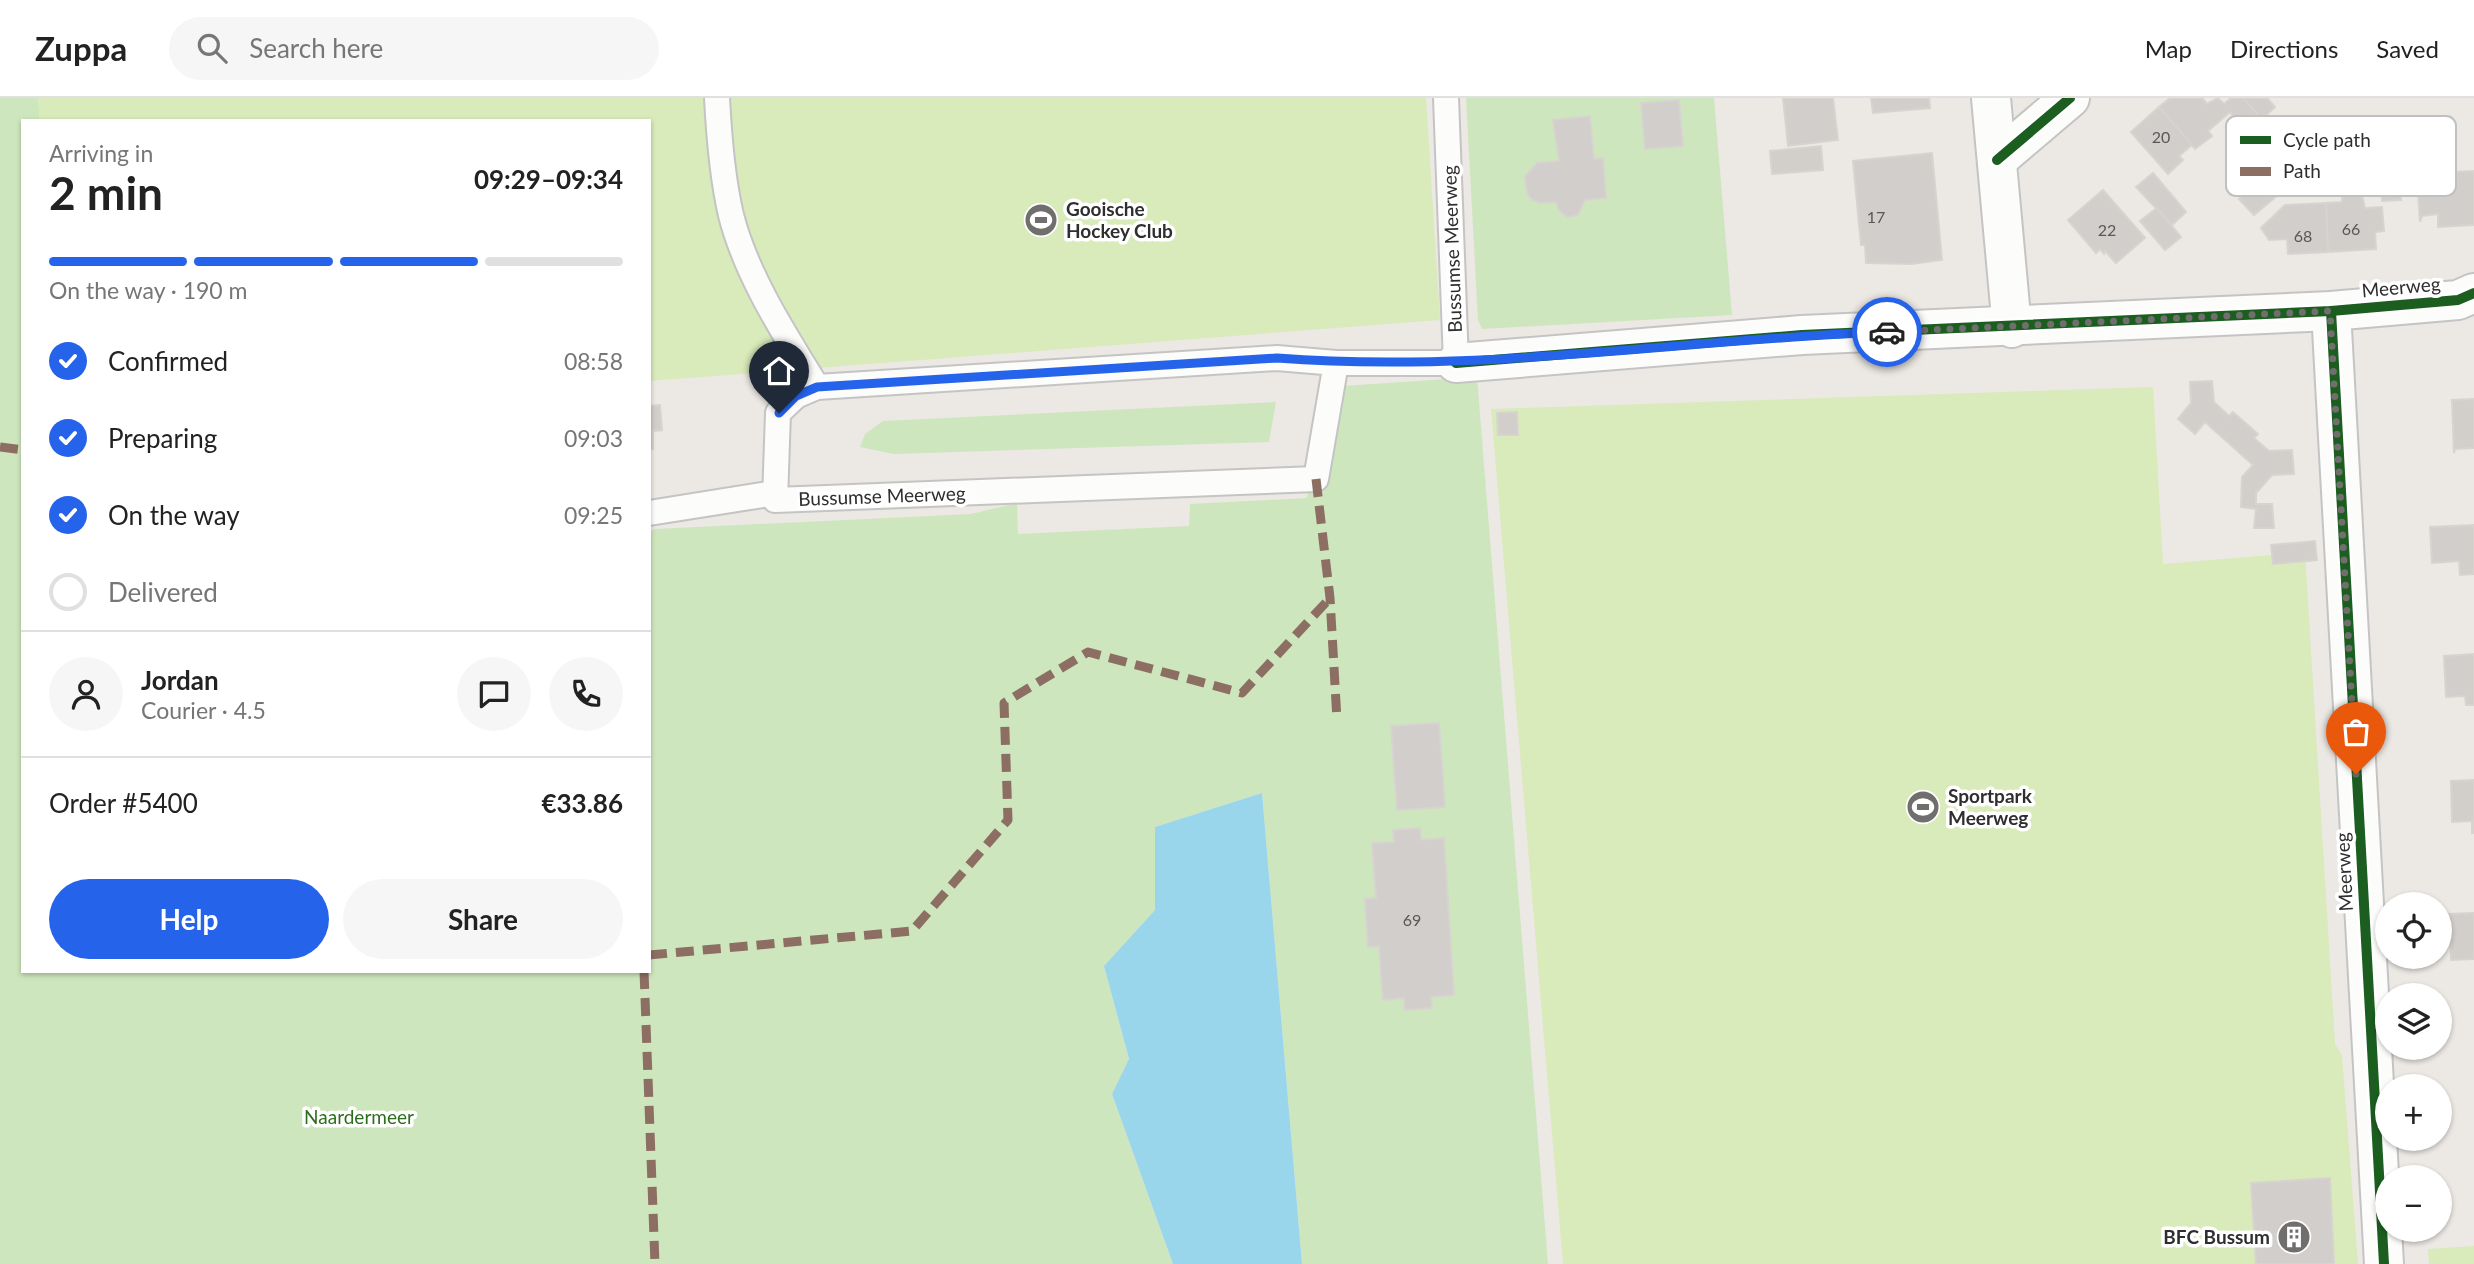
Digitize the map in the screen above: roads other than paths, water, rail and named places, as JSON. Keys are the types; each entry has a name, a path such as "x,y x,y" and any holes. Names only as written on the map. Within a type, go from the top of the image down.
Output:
{"street":[{"path":"1991,98 2012,328"},
{"path":"1997,160 2070,98"},
{"name":"Meerweg","path":"1456,363 1802,335 2012,328 2330,311 2458,300 2474,293"},
{"name":"Meerweg","path":"2330,311 2384,1264"}],"lane":[{"path":"718,98 719,145 731,216 767,305 817,387"},
{"name":"Bussumse Meerweg","path":"1336,363 1316,479 775,500 779,413 796,396 817,387 1277,358 1336,363 1456,363 1446,98"},
{"path":"651,513 775,493"}],"water":[{"path":"1262,793 1302,1264 1173,1264 1112,1094 1129,1059 1104,966 1155,910 1155,827"}],"place":[{"name":"Gooische Hockey Club","path":"1041,220"},
{"name":"Sportpark Meerweg","path":"1923,807"},
{"name":"BFC Bussum","path":"2294,1237"}],"park label":[{"name":"Naardermeer","path":"359,1117"}]}
